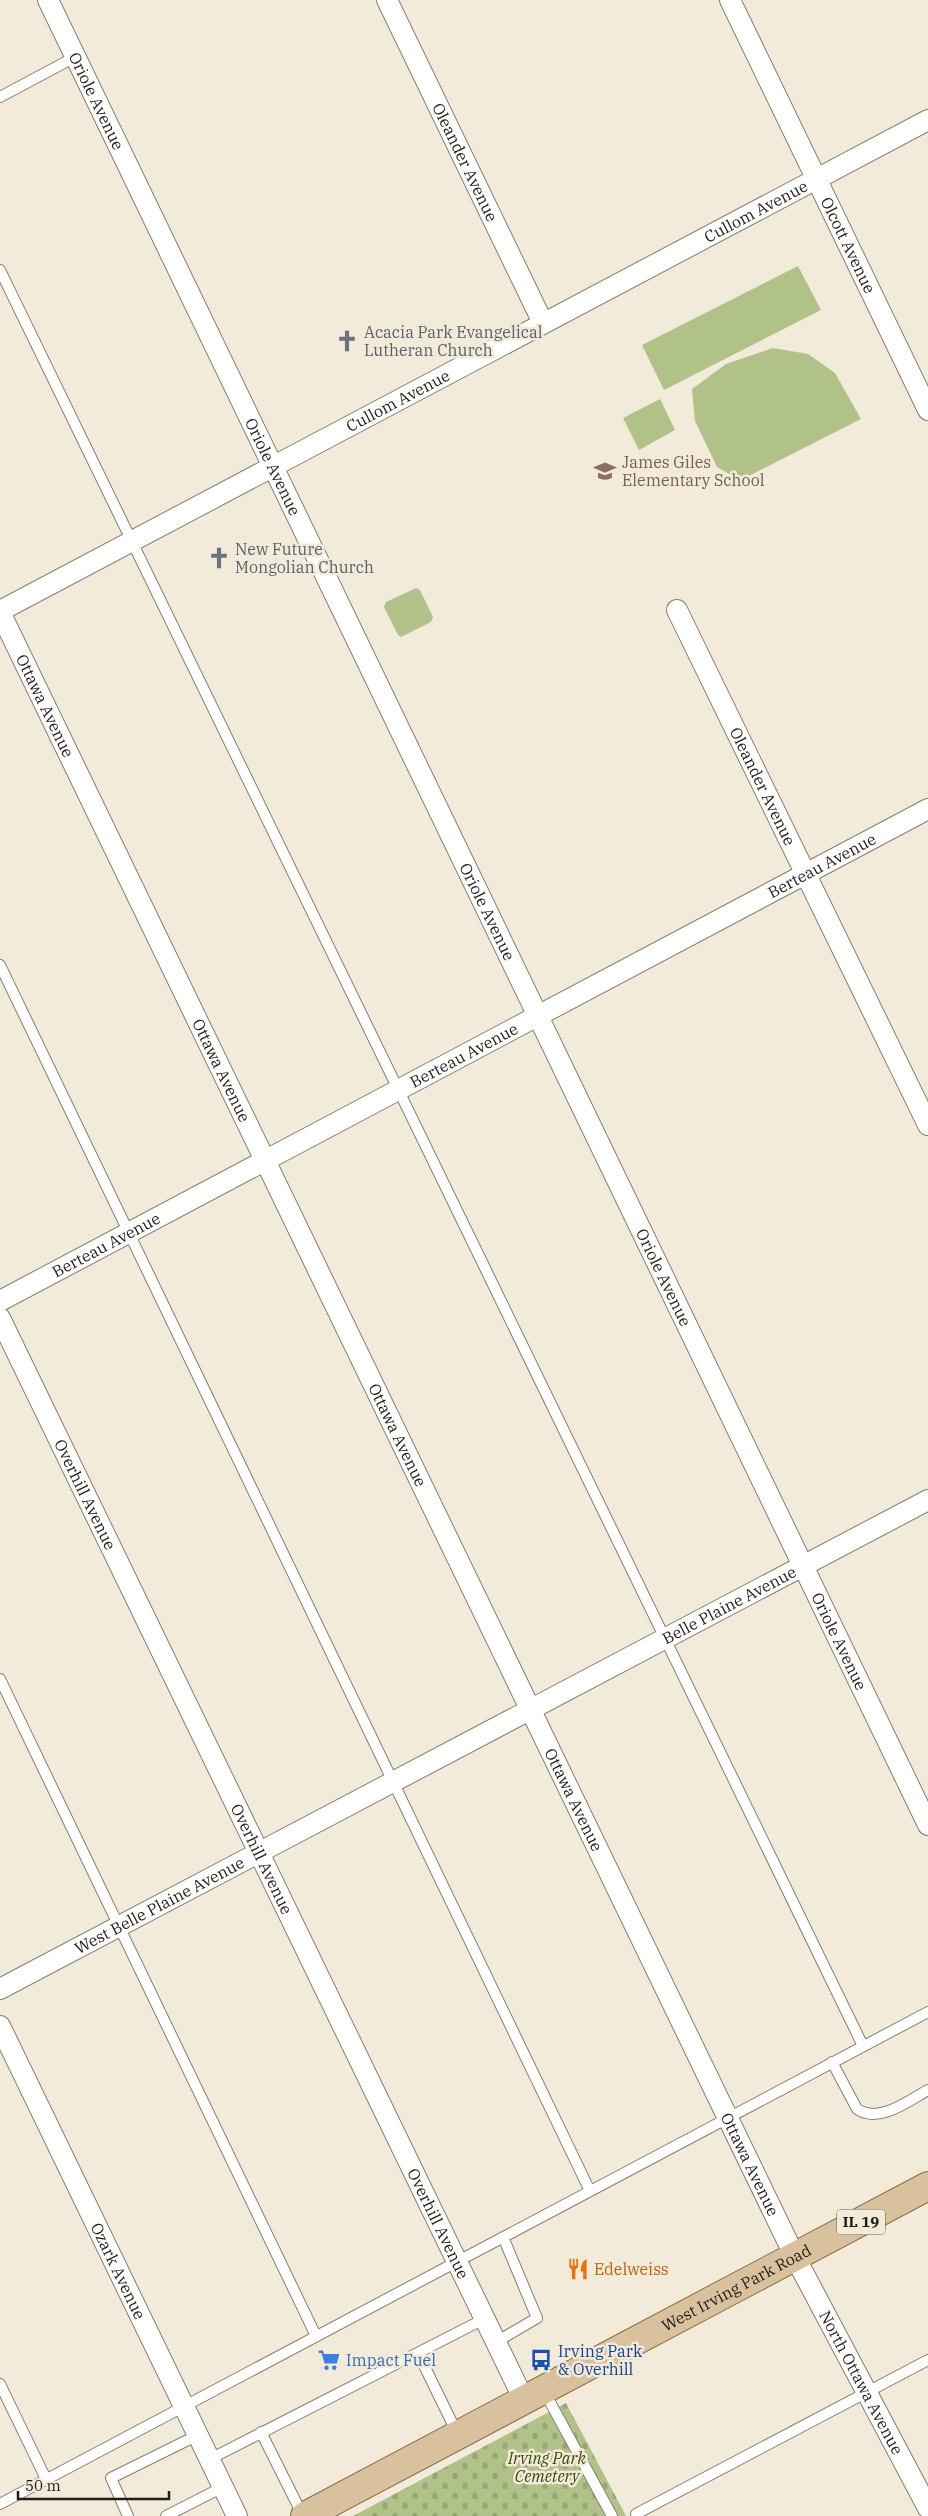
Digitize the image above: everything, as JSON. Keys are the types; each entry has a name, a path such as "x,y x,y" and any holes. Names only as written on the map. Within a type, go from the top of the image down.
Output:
{"main road":[{"name":"West Irving Park Road","path":"304,2516 928,2186"}],"street":[{"name":"Oriole Avenue","path":"48,0 928,1825"},
{"name":"Oleander Avenue","path":"387,0 543,323"},
{"name":"Olcott Avenue","path":"730,0 928,410"},
{"name":"Cullom Avenue","path":"0,612 928,120"},
{"name":"Oleander Avenue","path":"677,610 928,1125"},
{"name":"Ottawa Avenue","path":"0,612 794,2257"},
{"name":"Berteau Avenue","path":"0,1301 928,809"},
{"name":"Overhill Avenue","path":"0,1318 484,2319 496,2342 534,2395"},
{"name":"Belle Plaine Avenue","path":"531,1712 928,1500"},
{"name":"West Belle Plaine Avenue","path":"0,1989 531,1712"},
{"name":"Ozark Avenue","path":"0,2026 237,2516"},
{"name":"North Ottawa Avenue","path":"794,2257 928,2508"}],"lane":[{"path":"0,97 75,57"},
{"path":"0,270 667,1639 863,2046"},
{"path":"0,965 590,2191"},
{"path":"0,1679 316,2336"},
{"path":"0,2504 928,2012"},
{"path":"832,2062 857,2109 871,2115 885,2112 928,2090"},
{"path":"496,2342 537,2318 503,2237"},
{"path":"210,2459 484,2319"},
{"path":"418,2353 458,2435"},
{"path":"637,2516 636,2514 928,2360"},
{"path":"0,2384 46,2479"},
{"path":"534,2395 612,2516"},
{"path":"261,2432 304,2516"},
{"path":"128,2516 111,2478 198,2435"},
{"path":"166,2516 223,2487"}],"green space":[{"path":"798,266 821,310 664,390 642,345"},
{"path":"773,348 808,354 835,373 861,419 745,478 729,474 717,467 695,421 692,389 726,364"},
{"path":"660,399 675,430 639,450 623,418"},
{"path":"416,588 420,590 433,617 431,622 401,637 398,635 384,607 386,602"},
{"name":"Irving Park Cemetery","path":"566,2403 626,2516 353,2516"}],"place":[{"name":"Acacia Park Evangelical Lutheran Church","path":"347,341"},
{"name":"James Giles Elementary School","path":"605,471"},
{"name":"New Future Mongolian Church","path":"219,558"},
{"name":"Edelweiss","path":"578,2269"},
{"name":"Impact Fuel","path":"329,2360"},
{"name":"Irving Park & Overhill","path":"541,2360"}]}
